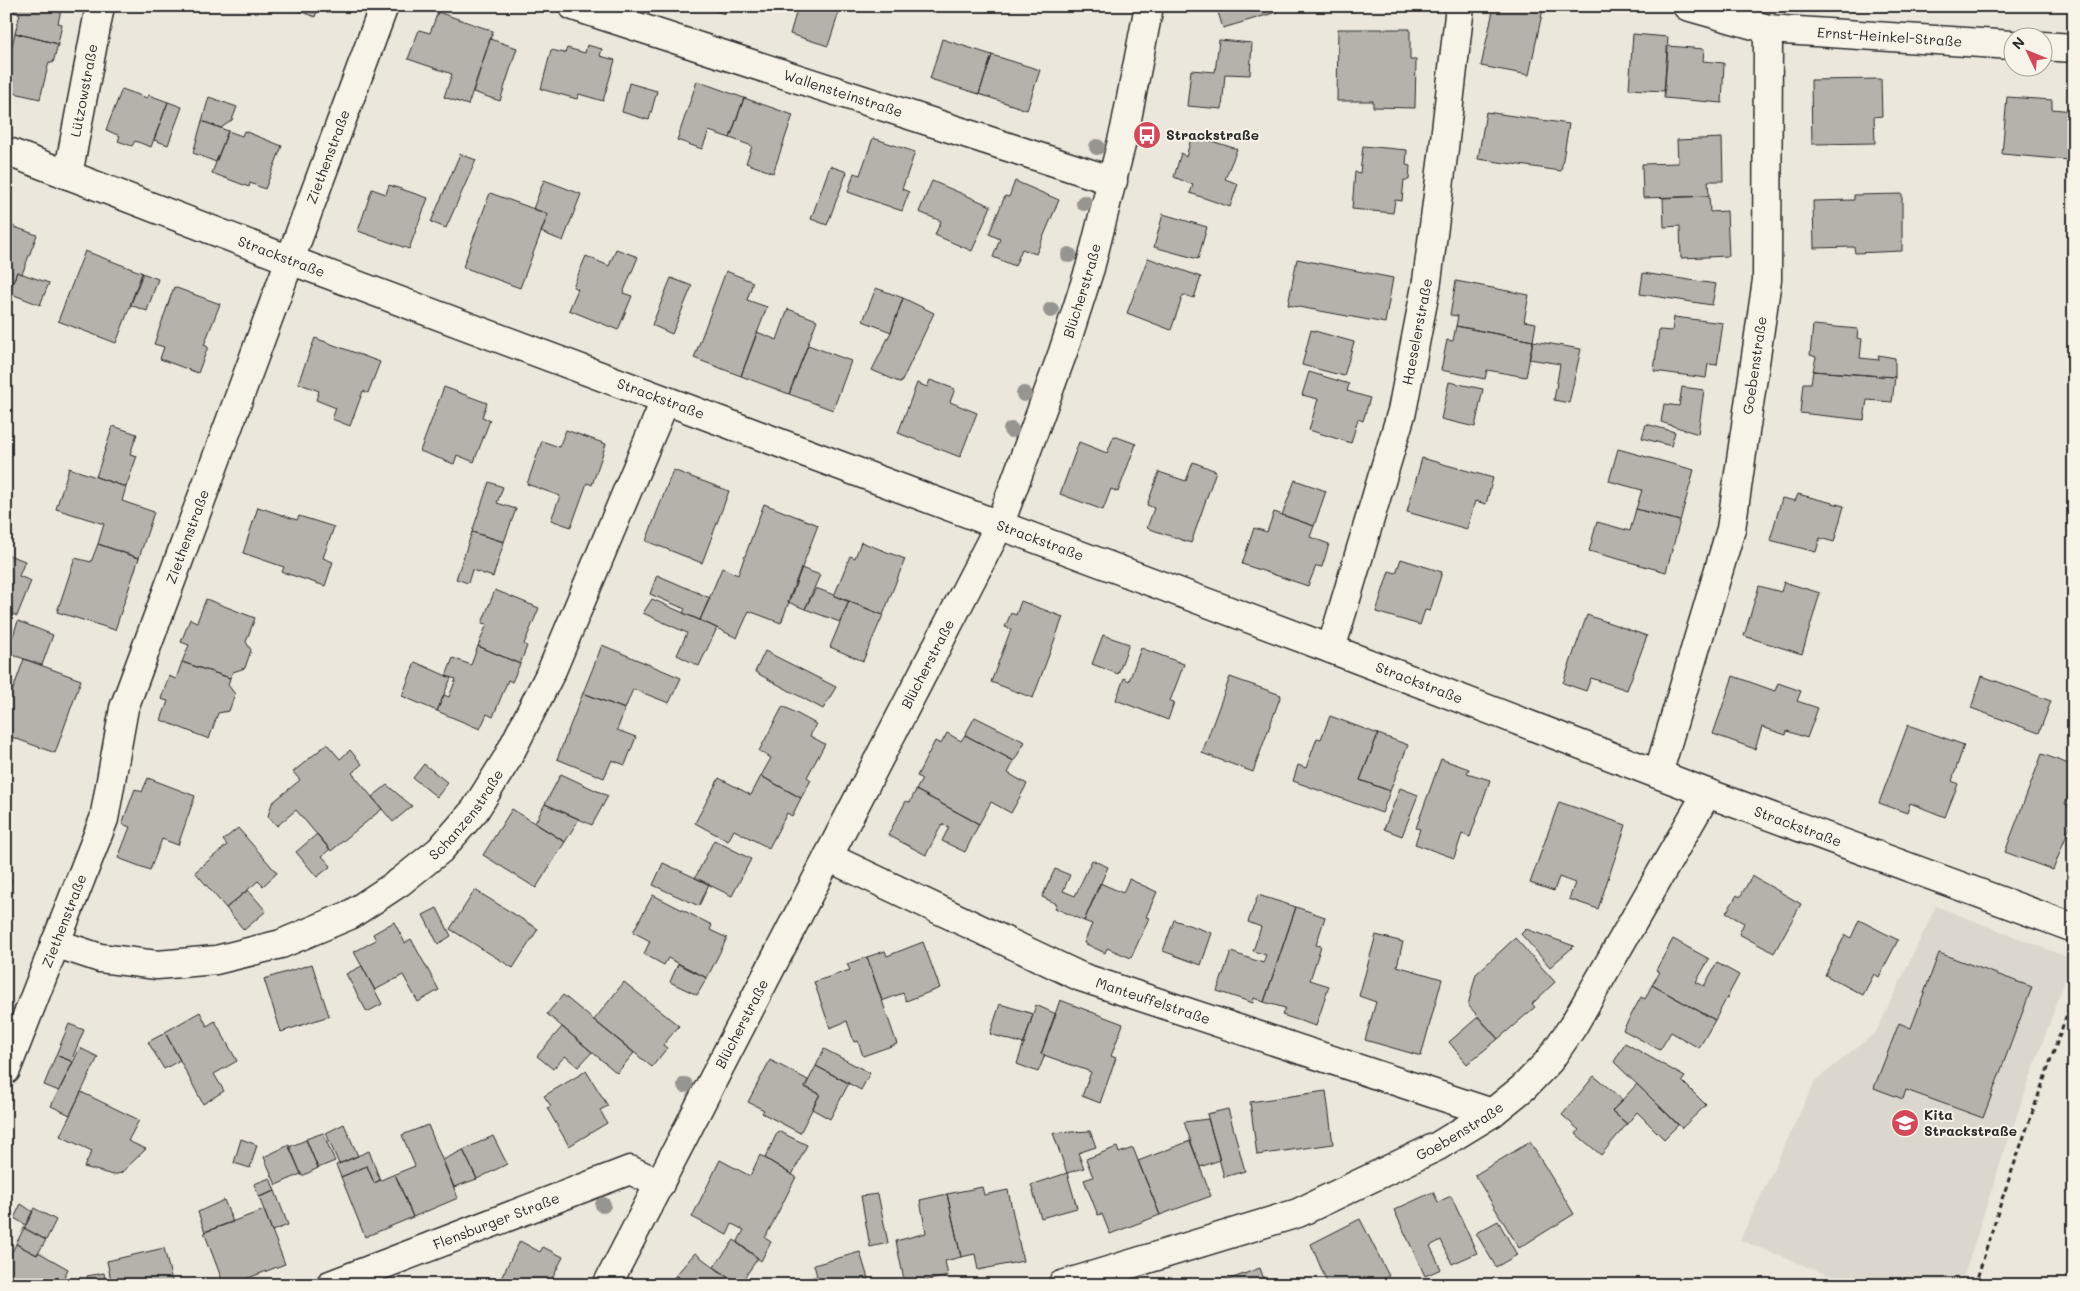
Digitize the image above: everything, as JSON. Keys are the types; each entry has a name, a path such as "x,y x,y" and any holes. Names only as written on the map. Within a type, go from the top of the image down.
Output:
{"street":[{"name":"Lützowstraße","path":"68,175 100,6"},
{"name":"Ziethenstraße","path":"6,1070 104,819 124,708 384,6"},
{"name":"Wallensteinstraße","path":"573,6 1113,181"},
{"name":"Blücherstraße","path":"607,1285 999,526 1063,352 1090,268 1127,122 1149,6"},
{"name":"Haeselerstraße","path":"1331,649 1402,411 1427,281 1460,6"},
{"path":"1687,6 1768,29"},
{"name":"Ernst-Heinkel-Straße","path":"1768,29 2002,44"},
{"name":"Goebenstraße","path":"1658,774 1731,529 1768,280 1768,29"},
{"path":"2052,47 2074,48"},
{"name":"Strackstraße","path":"6,151 665,401 1331,649 1707,793 2074,928"},
{"name":"Schanzenstraße","path":"54,944 100,958 156,965 216,960 272,946 350,915 400,882 440,850 474,810 507,759 552,670 665,401"},
{"name":"Goebenstraße","path":"1062,1285 1298,1213 1438,1146 1492,1113 1524,1087 1549,1061 1573,1026 1707,793"},
{"name":"Manteuffelstraße","path":"828,857 1081,977 1492,1113"},
{"name":"Flensburger Straße","path":"330,1285 630,1170 660,1184"}],"path":[{"path":"1975,1285 2002,1199 2074,994"}],"shaded area":[{"name":"Kita Strackstraße","path":"1936,906 2072,959 2000,1164 1961,1285 1853,1285 1740,1240 1815,1081 1876,1032"}],"building":[{"path":"14,6 62,6 58,23 62,24 58,44 15,33 20,14 13,12"},
{"path":"287,6 319,6 315,17"},
{"path":"702,6 727,6 725,14"},
{"path":"790,6 841,6 828,46 790,34 797,10 790,8"},
{"path":"1216,6 1275,6 1277,12 1223,28"},
{"path":"1494,6 1530,6 1543,9 1529,75 1481,66"},
{"path":"438,12 493,31 468,105 444,97 452,74 408,59 419,30 430,33"},
{"path":"1338,29 1410,29 1410,60 1416,60 1415,108 1373,107 1373,101 1337,101"},
{"path":"15,33 58,44 53,63 49,62 40,99 6,91 6,54 10,54"},
{"path":"1633,34 1668,37 1664,91 1629,89"},
{"path":"490,39 517,48 500,101 473,92"},
{"path":"942,39 992,55 979,94 930,79"},
{"path":"1219,40 1252,43 1250,75 1225,74 1222,109 1187,106 1191,70 1215,72"},
{"path":"587,45 602,49 600,56 615,60 603,101 579,94 577,99 541,89 551,50 565,53 567,48 585,53"},
{"path":"1668,46 1704,49 1703,61 1724,63 1722,103 1664,98"},
{"path":"992,55 1040,70 1027,110 979,94"},
{"path":"1881,79 1882,116 1874,117 1875,143 1812,144 1811,80"},
{"path":"697,81 744,98 730,138 709,131 702,149 677,140"},
{"path":"629,83 657,91 649,120 622,112"},
{"path":"122,89 147,98 149,95 168,102 151,147 135,141 132,146 118,141 120,136 106,130"},
{"path":"209,97 237,107 232,120 221,128 202,121"},
{"path":"2007,97 2052,100 2052,109 2073,111 2069,160 2002,154"},
{"path":"744,98 793,115 773,173 746,163 752,146 730,138"},
{"path":"168,102 182,107 168,145 154,140"},
{"path":"1486,112 1569,124 1561,171 1478,159"},
{"path":"202,121 228,131 216,162 193,153"},
{"path":"228,131 242,136 244,131 282,146 265,189 250,183 249,187 212,173"},
{"path":"1192,135 1237,149 1225,179 1238,184 1230,207 1190,193 1193,185 1174,177 1181,153 1186,157"},
{"path":"873,138 915,152 902,189 909,192 902,211 848,192 854,173 860,175"},
{"path":"1722,138 1723,181 1708,181 1709,196 1643,198 1642,164 1678,163 1677,140"},
{"path":"1363,146 1407,150 1406,165 1410,166 1409,180 1404,180 1402,201 1395,200 1393,213 1352,209 1355,172 1360,173"},
{"path":"460,154 476,160 446,228 431,222"},
{"path":"830,166 847,172 827,225 811,219"},
{"path":"544,180 581,194 563,241 541,232 548,214 533,209"},
{"path":"932,181 991,206 972,251 935,235 941,221 919,212"},
{"path":"1015,181 1059,200 1036,254 1022,249 1015,266 993,257 1000,239 989,234 1005,196 1009,197"},
{"path":"389,185 428,198 409,249 358,231 372,189 386,194"},
{"path":"490,193 548,214 520,288 463,267"},
{"path":"1902,194 1902,251 1855,253 1854,247 1814,248 1813,201 1854,200 1854,195"},
{"path":"1709,196 1710,212 1727,211 1729,256 1681,258 1680,226 1664,227 1663,198"},
{"path":"1163,214 1207,227 1198,259 1154,247"},
{"path":"6,224 37,235 22,274 17,272 9,293 6,292"},
{"path":"616,249 638,257 623,293 632,296 618,330 569,310 578,289 573,287 586,256 609,266"},
{"path":"85,251 143,273 116,343 58,321"},
{"path":"1148,258 1201,277 1194,298 1183,295 1171,330 1127,313"},
{"path":"1297,259 1393,278 1385,323 1288,305"},
{"path":"726,271 753,282 747,300 767,307 741,376 694,358"},
{"path":"17,272 49,283 40,305 9,293"},
{"path":"142,273 158,279 147,311 130,305"},
{"path":"1643,273 1716,284 1712,305 1640,294"},
{"path":"671,278 692,286 672,334 652,325"},
{"path":"1456,281 1529,295 1524,321 1536,323 1533,341 1456,326 1458,316 1450,315"},
{"path":"174,287 220,304 204,345 208,347 198,373 160,359 164,347 154,344"},
{"path":"876,288 903,298 891,332 863,321"},
{"path":"903,298 934,313 901,383 872,370 891,332"},
{"path":"788,309 817,320 789,394 741,376 757,332 777,340"},
{"path":"1674,317 1723,323 1717,365 1708,364 1706,378 1654,371 1659,330 1672,331"},
{"path":"1813,325 1858,329 1857,338 1862,339 1860,358 1879,360 1878,355 1895,358 1895,377 1813,371 1816,357 1810,355"},
{"path":"1456,326 1533,341 1526,377 1487,370 1485,379 1441,370 1447,340 1453,341"},
{"path":"1311,330 1354,342 1344,376 1302,365"},
{"path":"315,338 380,362 368,393 363,391 350,426 332,419 336,408 316,400 319,391 298,383"},
{"path":"1533,341 1581,349 1569,403 1554,400 1560,364 1529,359"},
{"path":"808,345 851,361 833,410 789,394"},
{"path":"1813,371 1895,377 1892,402 1867,400 1864,420 1800,413 1803,383 1811,383"},
{"path":"1309,372 1349,384 1347,391 1370,398 1363,421 1358,419 1351,443 1309,430 1318,399 1302,395"},
{"path":"930,380 955,389 950,402 977,413 960,457 898,433 917,383 927,387"},
{"path":"1449,382 1483,389 1475,427 1441,419"},
{"path":"444,387 487,403 482,417 490,420 474,462 457,455 454,464 420,451"},
{"path":"1682,387 1704,390 1698,434 1661,422 1664,404 1679,406"},
{"path":"1646,424 1675,432 1671,446 1642,438"},
{"path":"113,426 137,434 130,454 137,456 126,487 96,477"},
{"path":"566,430 606,444 592,485 587,483 571,527 551,520 560,496 527,484 542,441 559,447"},
{"path":"1114,436 1136,444 1118,492 1111,489 1103,510 1060,494 1079,442 1107,453"},
{"path":"1618,449 1694,470 1680,521 1636,509 1642,490 1609,481"},
{"path":"1422,458 1493,478 1486,504 1475,501 1467,529 1407,512"},
{"path":"1193,462 1216,471 1191,543 1147,528 1154,508 1147,505 1159,472 1186,481"},
{"path":"69,468 126,487 122,501 154,512 139,558 98,544 104,524 56,509"},
{"path":"673,470 729,491 702,563 646,541"},
{"path":"1295,480 1326,491 1314,526 1282,515"},
{"path":"489,482 503,487 497,503 516,509 504,542 472,532"},
{"path":"1798,494 1844,506 1834,542 1820,538 1816,552 1770,540 1782,498 1795,501"},
{"path":"764,504 818,525 781,623 749,611 737,638 700,620 722,568 738,575"},
{"path":"258,507 297,520 299,516 334,527 323,558 333,562 325,586 282,572 284,567 243,553"},
{"path":"1636,509 1680,521 1666,572 1589,551 1597,522 1630,531"},
{"path":"1274,512 1314,526 1310,537 1329,544 1322,567 1316,566 1308,586 1242,564 1254,528 1267,532"},
{"path":"472,532 504,542 493,577 472,570 468,583 456,579"},
{"path":"861,542 905,559 883,615 834,596 850,556 855,558"},
{"path":"98,544 139,558 115,630 57,612 75,558 91,562"},
{"path":"6,554 25,561 19,576 31,581 17,616 6,611"},
{"path":"1401,559 1442,572 1430,611 1425,610 1420,625 1376,612 1389,571 1396,573"},
{"path":"801,568 820,575 805,609 788,602"},
{"path":"657,575 710,598 700,620 683,613 685,609 650,594"},
{"path":"1784,582 1820,593 1802,654 1744,636 1759,586 1781,592"},
{"path":"816,588 849,601 840,622 805,609"},
{"path":"495,590 539,608 524,644 527,646 520,664 478,646 487,624 482,623"},
{"path":"206,599 255,618 246,642 251,650 245,668 233,672 230,678 182,662 189,645 181,642 190,619 197,622"},
{"path":"652,599 717,628 699,666 677,655 687,633 643,613"},
{"path":"849,601 883,615 863,661 830,647"},
{"path":"1021,601 1063,617 1033,698 991,682 1011,629 1005,627 1011,613 1016,615"},
{"path":"1587,615 1647,636 1627,690 1591,678 1586,691 1563,683"},
{"path":"18,621 53,635 42,665 7,653"},
{"path":"1103,635 1129,644 1118,674 1092,664"},
{"path":"602,645 681,678 669,703 633,689 625,709 583,693"},
{"path":"478,646 520,664 512,682 508,680 493,717 487,714 480,729 437,711 444,695 449,697 456,679 446,676 453,658 471,665"},
{"path":"1141,648 1184,664 1170,701 1174,702 1168,720 1116,700 1124,678 1129,681"},
{"path":"765,651 836,687 823,709 755,672"},
{"path":"24,659 81,680 55,753 6,735 6,709"},
{"path":"182,662 230,678 228,685 235,694 229,711 218,713 209,739 161,720 168,701 161,699 169,676 176,679"},
{"path":"415,662 451,678 437,711 402,696"},
{"path":"1733,676 1775,691 1778,683 1801,691 1797,701 1818,708 1807,738 1787,731 1786,735 1762,727 1755,749 1713,734"},
{"path":"1982,676 2051,701 2039,733 1971,708"},
{"path":"1230,677 1281,695 1253,772 1202,753"},
{"path":"583,693 625,709 617,730 636,737 625,765 612,760 604,778 557,759"},
{"path":"783,706 816,724 810,736 825,744 807,777 811,780 801,798 761,776 771,758 759,751"},
{"path":"1330,716 1378,734 1360,780 1390,791 1382,813 1293,781 1298,765 1306,768 1317,738 1321,739"},
{"path":"975,717 1025,742 1014,761 965,735"},
{"path":"1908,725 1964,745 1952,781 1958,784 1945,817 1910,803 1907,813 1879,803"},
{"path":"947,733 961,741 965,735 1014,761 1008,773 1027,784 1011,813 991,802 979,824 916,790 922,779 917,776 935,741 941,744"},
{"path":"1378,734 1408,745 1390,791 1360,780"},
{"path":"327,744 340,759 350,750 362,764 352,773 382,809 331,851 296,810 277,826 268,816 272,803 300,780 293,772"},
{"path":"2042,754 2074,766 2074,782 2065,804 2074,807 2074,816 2053,870 2005,852"},
{"path":"1441,759 1469,769 1467,773 1490,780 1470,837 1462,834 1454,858 1415,844 1420,829 1416,828"},
{"path":"424,764 448,783 437,797 413,778"},
{"path":"561,774 608,796 592,825 545,804"},
{"path":"761,776 801,798 792,816 787,813 769,848 734,830 728,841 695,823 719,778 751,795"},
{"path":"148,778 195,796 178,845 162,839 150,870 118,858 130,827 122,824 135,789 142,792"},
{"path":"387,785 412,806 393,822 372,797"},
{"path":"1400,788 1418,795 1402,836 1384,829"},
{"path":"916,790 979,824 965,852 942,841 949,827 942,824 926,855 888,835 906,801 910,802"},
{"path":"1559,802 1626,825 1598,909 1569,899 1575,883 1559,877 1554,891 1530,883"},
{"path":"545,804 579,819 565,842 535,823"},
{"path":"512,809 565,842 536,888 483,855"},
{"path":"238,828 277,873 263,886 258,881 226,908 195,872 227,845 223,840"},
{"path":"317,834 330,849 322,856 331,866 317,877 296,852"},
{"path":"714,840 751,859 732,896 695,878"},
{"path":"1092,860 1108,867 1084,921 1055,908 1057,904 1042,897 1055,869 1070,875 1063,891 1075,896"},
{"path":"663,863 709,884 699,906 653,885"},
{"path":"1752,876 1801,904 1774,953 1739,934 1744,923 1726,913 1737,895 1740,897"},
{"path":"6,878 12,880 6,895"},
{"path":"1129,879 1157,892 1146,917 1149,918 1131,958 1107,948 1105,953 1084,943 1092,924 1084,921 1100,883 1123,893"},
{"path":"248,890 266,911 244,930 226,908"},
{"path":"475,890 538,929 513,968 450,929"},
{"path":"653,895 712,925 710,930 727,938 707,978 668,958 664,965 644,954 650,941 633,932"},
{"path":"1258,895 1296,907 1264,1002 1254,998 1253,1003 1217,991 1231,952 1263,963 1266,955 1253,951 1261,927 1248,922"},
{"path":"1296,907 1325,917 1316,945 1321,946 1310,980 1329,986 1316,1026 1282,1015 1285,1008 1264,1002"},
{"path":"437,908 451,936 438,944 423,915"},
{"path":"1174,920 1212,933 1201,965 1163,951"},
{"path":"1859,920 1898,940 1879,977 1874,974 1863,995 1825,975 1845,935 1851,938"},
{"path":"394,922 405,943 411,939 439,990 418,1002 403,975 375,990 354,952 376,940 373,934"},
{"path":"1526,929 1574,946 1550,967 1521,934"},
{"path":"1376,935 1403,942 1397,966 1442,979 1421,1056 1365,1040 1376,1002 1359,996"},
{"path":"1515,938 1555,982 1532,1004 1535,1007 1498,1039 1468,1005 1476,974"},
{"path":"1673,939 1709,959 1696,982 1704,986 1717,963 1739,975 1715,1020 1652,985 1660,972 1656,970"},
{"path":"923,942 940,988 906,1001 903,993 882,1001 867,957 885,951 887,956"},
{"path":"1939,953 2032,987 1983,1118 1906,1090 1903,1099 1874,1088 1899,1023 1911,1028"},
{"path":"867,957 897,1044 863,1056 858,1041 854,1042 847,1021 830,1028 814,982 850,970 847,964"},
{"path":"312,964 329,1016 281,1032 264,979"},
{"path":"678,964 707,978 697,995 670,982"},
{"path":"362,966 382,1004 367,1012 346,974"},
{"path":"624,982 679,1026 663,1045 667,1048 652,1067 594,1020"},
{"path":"1652,985 1715,1020 1699,1048 1671,1032 1660,1050 1623,1030 1641,997 1645,999"},
{"path":"563,995 634,1053 617,1073 547,1014"},
{"path":"1060,1000 1123,1024 1111,1056 1116,1058 1100,1103 1082,1096 1091,1072 1041,1054"},
{"path":"1000,1004 1033,1014 1024,1044 990,1034"},
{"path":"1036,1005 1056,1014 1041,1054 1045,1055 1038,1072 1017,1064"},
{"path":"200,1012 207,1026 215,1021 237,1061 214,1074 224,1091 203,1104 165,1032"},
{"path":"1478,1017 1498,1039 1467,1064 1449,1042"},
{"path":"69,1024 84,1030 71,1061 56,1055"},
{"path":"562,1027 592,1052 578,1067 565,1056 553,1069 537,1056"},
{"path":"165,1033 180,1060 164,1069 148,1042"},
{"path":"1625,1043 1685,1077 1682,1081 1706,1105 1682,1128 1614,1062"},
{"path":"80,1048 98,1057 70,1115 51,1106"},
{"path":"824,1049 870,1073 861,1090 816,1066"},
{"path":"56,1055 73,1062 59,1091 44,1085"},
{"path":"770,1060 808,1080 805,1087 820,1094 800,1133 762,1113 764,1110 748,1102"},
{"path":"816,1066 849,1083 830,1119 812,1109 820,1094 805,1087"},
{"path":"586,1071 608,1106 600,1110 607,1123 569,1146 547,1108 551,1106 544,1096"},
{"path":"1594,1076 1623,1100 1612,1111 1627,1124 1601,1155 1576,1134 1579,1130 1562,1115"},
{"path":"1637,1084 1678,1125 1664,1139 1637,1112 1627,1124 1612,1111"},
{"path":"1326,1091 1333,1144 1257,1155 1250,1102"},
{"path":"81,1092 139,1120 128,1141 146,1149 121,1173 113,1175 84,1167 92,1151 60,1136"},
{"path":"1228,1109 1245,1171 1224,1177 1207,1114"},
{"path":"1208,1119 1220,1160 1200,1167 1184,1122"},
{"path":"344,1124 358,1156 339,1164 326,1133"},
{"path":"428,1125 458,1198 413,1217 395,1174 415,1166 402,1135"},
{"path":"778,1131 807,1145 792,1175 765,1158"},
{"path":"1090,1131 1096,1147 1078,1153 1084,1168 1067,1173 1053,1133"},
{"path":"323,1133 335,1161 318,1168 306,1139"},
{"path":"493,1136 507,1164 477,1179 463,1150"},
{"path":"241,1139 257,1145 250,1168 234,1163"},
{"path":"306,1140 318,1168 302,1176 289,1147"},
{"path":"1190,1141 1211,1196 1160,1215 1138,1161"},
{"path":"1530,1142 1574,1214 1519,1248 1475,1175"},
{"path":"289,1145 301,1174 276,1185 264,1157"},
{"path":"1117,1147 1119,1153 1133,1148 1160,1215 1110,1234 1102,1214 1098,1215 1084,1180 1093,1177 1086,1159"},
{"path":"463,1150 477,1179 454,1187 443,1160"},
{"path":"369,1151 380,1180 374,1183 367,1166 341,1177 336,1165"},
{"path":"760,1155 796,1177 765,1238 771,1242 761,1261 737,1243 744,1230 732,1224 727,1235 692,1217 720,1160 750,1176"},
{"path":"367,1166 374,1183 395,1174 413,1217 365,1237 341,1177"},
{"path":"1067,1173 1077,1208 1041,1218 1031,1185"},
{"path":"270,1178 275,1191 259,1197 254,1184"},
{"path":"982,1187 984,1195 1008,1190 1023,1261 978,1270 975,1254 961,1257 947,1194"},
{"path":"275,1191 288,1225 272,1231 259,1197"},
{"path":"1433,1192 1438,1202 1451,1196 1477,1253 1452,1264 1441,1240 1430,1246 1441,1269 1425,1276 1394,1210"},
{"path":"878,1194 888,1243 870,1247 861,1196"},
{"path":"947,1194 961,1257 945,1261 948,1276 905,1285 896,1241 926,1233 920,1200"},
{"path":"224,1200 233,1222 205,1232 198,1212"},
{"path":"21,1204 33,1212 26,1225 14,1218"},
{"path":"34,1208 56,1220 46,1240 24,1228"},
{"path":"264,1210 285,1264 230,1285 224,1285 204,1232"},
{"path":"1360,1219 1389,1276 1371,1285 1328,1285 1311,1244"},
{"path":"1498,1221 1517,1255 1496,1267 1476,1233"},
{"path":"24,1228 46,1240 37,1255 16,1244"},
{"path":"734,1240 758,1258 740,1284 714,1267"},
{"path":"520,1241 540,1252 543,1247 563,1257 549,1285 504,1285 499,1282"},
{"path":"16,1244 37,1255 38,1252 68,1269 60,1285 6,1285 6,1263"},
{"path":"164,1248 173,1285 112,1285 107,1261"},
{"path":"860,1252 870,1285 806,1285 805,1279 817,1276 814,1265"},
{"path":"695,1253 732,1281 729,1285 688,1285 676,1275"},
{"path":"1260,1268 1266,1285 1214,1285"},
{"path":"104,1273 106,1285 89,1285 87,1276"},
{"path":"676,1275 688,1285 668,1285"}],"place":[{"name":"Strackstraße","path":"1147,135"},
{"name":"Kita Strackstraße","path":"1905,1123"}]}
